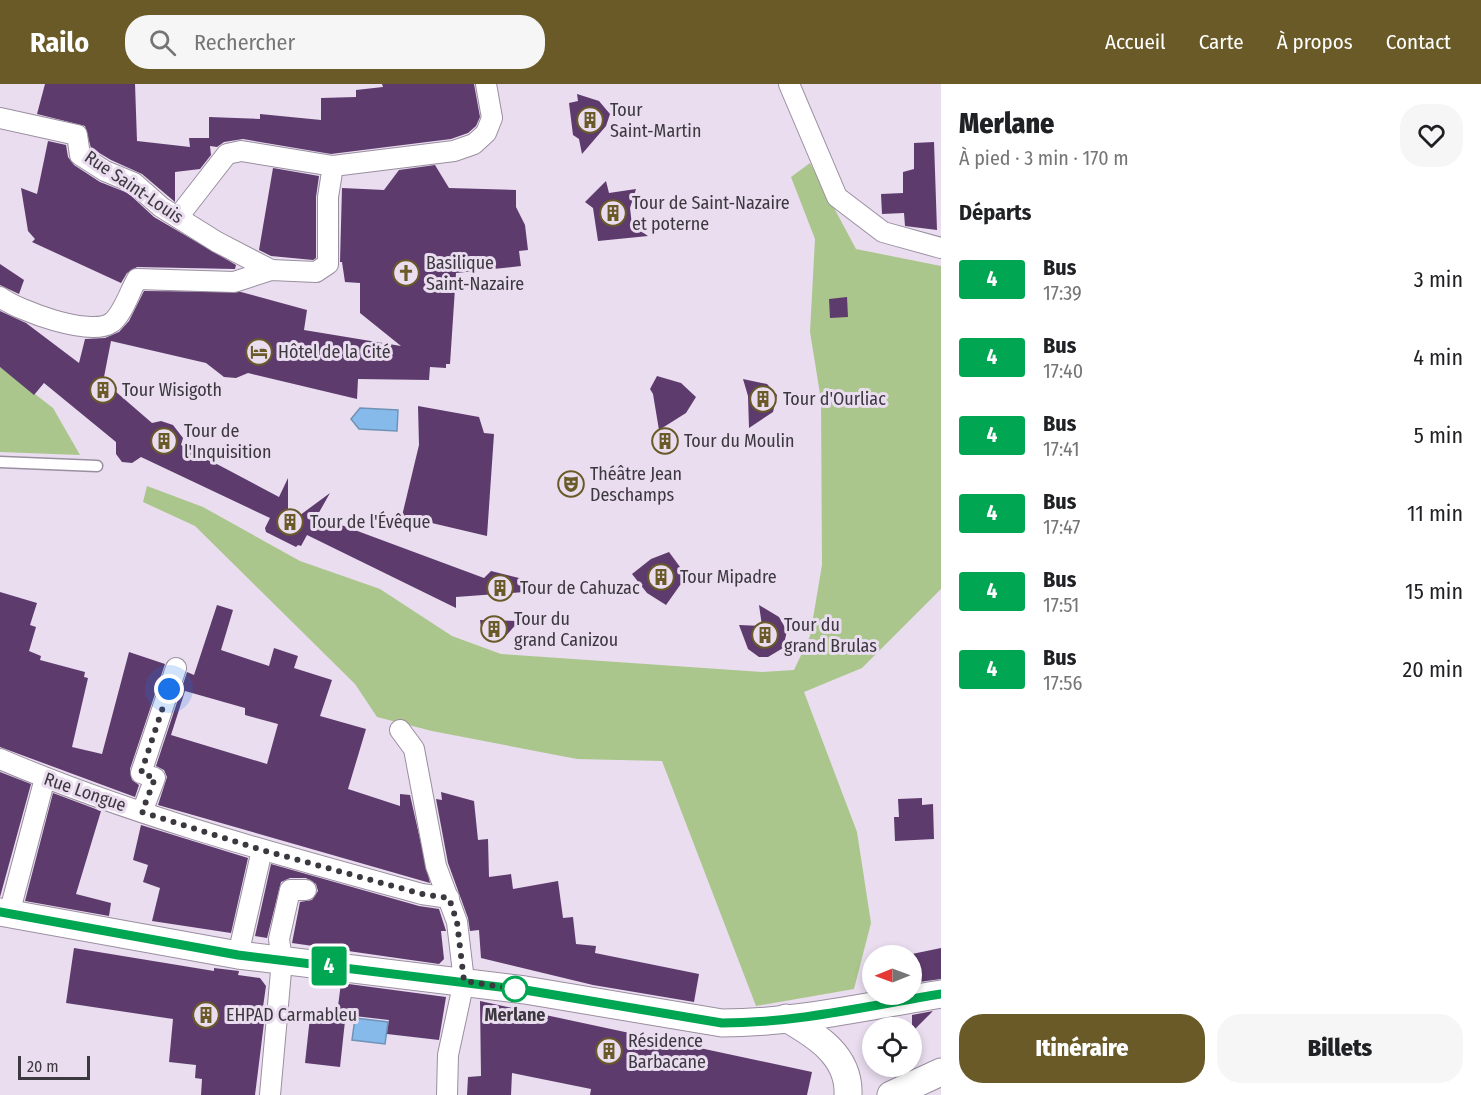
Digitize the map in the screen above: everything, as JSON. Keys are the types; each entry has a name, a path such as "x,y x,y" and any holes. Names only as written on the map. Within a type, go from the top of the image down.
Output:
{"main road":[{"path":"4,913 238,955 464,981 722,1023 752,1023 828,1014 941,994"},
{"path":"786,1018 814,1034 838,1058 846,1072 848,1095"},
{"path":"891,1095 941,1072"}],"street":[{"path":"178,217 227,154 241,151 333,166 454,151 470,146 483,136 492,118 486,84"},
{"path":"789,84 837,197 883,232 941,248"},
{"name":"Rue Saint-Louis","path":"0,118 77,135 80,155 105,171 134,183 161,207 217,242 271,270"},
{"path":"0,297 15,308 78,326 103,327 113,322 137,279 234,282 271,270 316,272 327,264 328,197 333,166"},
{"path":"142,812 155,778 141,773 176,668"},
{"path":"400,730 414,748 436,866 457,922 464,981 448,1054 447,1095"},
{"name":"Rue Longue","path":"0,759 45,778 142,812 262,850 422,894 449,898"},
{"path":"4,913 45,778"},
{"path":"238,955 262,850"},
{"path":"270,1095 282,960 279,939 290,890 306,890"}],"lane":[{"path":"0,462 97,466"}],"green space":[{"path":"810,163 856,249 941,266 941,589 862,668 804,692 857,832 871,923 865,945 862,945 862,958 854,989 756,1006 662,761 577,759 432,731 377,717 355,684 195,526 143,502 147,486 203,507 300,561 380,589 452,636 501,654 762,672 794,670 810,636 822,565 821,400 810,332 815,239 791,177"},
{"path":"0,367 53,408 80,455 0,452"}],"water":[{"path":"360,408 398,410 397,431 359,429 351,419"},
{"path":"355,1018 388,1022 385,1044 352,1040"}],"building":[{"path":"45,84 135,84 137,141 190,147 189,138 209,138 209,117 260,119 260,114 321,120 321,98 356,97 356,90 383,87 382,84 474,84 480,117 476,126 468,133 451,139 331,154 243,139 224,142 217,147 210,146 211,155 200,169 175,172 175,202 142,174 91,148 85,126 37,114"},
{"name":"Tour Saint-Martin","path":"577,94 599,101 610,114 606,126 582,154 579,139 573,135 569,103 578,101"},
{"path":"48,141 66,145 68,157 74,165 100,182 128,193 154,217 236,265 235,269 137,267 127,273 121,283 32,242 35,239 28,231 21,188 37,194"},
{"path":"934,142 937,230 905,226 904,213 882,214 881,194 903,193 903,172 914,169 914,143"},
{"path":"435,165 449,188 516,190 516,207 525,225 528,250 519,251 521,266 456,273 450,364 446,364 446,368 430,367 429,380 358,379 357,399 248,373 236,378 224,377 206,363 111,341 104,377 117,388 115,391 152,423 161,421 173,425 183,438 181,445 279,497 288,478 288,524 330,493 317,516 484,578 491,571 551,586 551,590 456,597 456,608 307,535 301,546 296,547 266,532 265,528 270,518 141,457 132,463 122,462 116,454 116,442 44,383 34,395 0,367 0,311 26,323 79,363 85,339 105,338 119,332 129,321 144,291 241,292 307,310 304,330 401,346 360,313 360,283 345,282 342,262 340,262 342,188 384,190 399,170"},
{"path":"273,168 319,176 316,197 316,258 313,260 271,256 259,250"},
{"name":"Tour de Saint-Nazaire et poterne","path":"606,181 609,193 636,189 630,208 632,225 648,236 598,241 593,208 585,202"},
{"path":"0,264 24,280 19,294 0,285"},
{"path":"847,297 848,317 830,318 829,299"},
{"name":"Tour du Moulin","path":"657,376 681,383 696,397 686,413 659,430 653,394 650,389"},
{"name":"Tour d'Ourliac","path":"743,379 767,384 777,395 773,412 749,428 748,396"},
{"path":"418,406 479,417 484,433 494,434 487,536 402,516 419,445"},
{"name":"Tour Mipadre","path":"669,552 680,567 683,581 666,605 647,593 632,574 651,559"},
{"path":"0,592 37,603 30,625 36,627 29,651 41,656 40,660 85,672 84,677 88,678 72,747 102,754 129,652 165,664 130,769 132,780 139,785 135,797 0,747"},
{"path":"217,605 233,610 221,650 269,666 274,648 298,656 294,668 332,680 320,716 366,729 348,789 400,806 400,794 410,795 430,883 158,805 167,777 164,770 156,766 187,672 194,675","holes":["185,691 245,708 245,715 278,724 267,764 171,735"]},
{"name":"Tour du grand Brulas","path":"759,605 779,617 787,631 783,648 768,657 759,657 748,649 739,625 762,626"},
{"name":"Tour du grand Canizou","path":"480,620 519,621 504,638 490,642 482,635"},
{"path":"0,772 31,784 0,897"},
{"path":"441,792 474,801 478,840 488,839 489,877 511,874 513,889 558,881 563,918 573,917 576,944 596,946 595,953 699,974 694,1002 593,985 481,958 479,930 470,931 468,918 448,863 436,799 442,800"},
{"path":"53,793 101,811 76,894 111,903 109,916 25,901"},
{"path":"922,798 922,805 933,804 934,839 895,841 894,817 899,817 898,799"},
{"path":"141,825 248,858 231,933 152,921 160,888 143,882 148,865 133,860"},
{"path":"271,864 419,906 439,909 446,931 441,931 444,959 439,964 292,943 300,902 312,900 318,891 316,884 306,878 290,878 281,882 267,938 255,936"},
{"name":"EHPAD Carmableu","path":"74,948 214,971 214,968 239,971 238,975 260,978 266,986 263,1007 266,1007 255,1095 201,1095 202,1079 195,1078 196,1065 169,1062 173,1019 66,1003"},
{"path":"941,948 941,979 922,982 922,952"},
{"path":"341,983 446,997 439,1040 387,1034 389,1020 337,1014"},
{"name":"Résidence Barbacane","path":"480,1001 812,1072 807,1095 590,1095 591,1089 512,1073 511,1095 467,1095 468,1077 481,1076"},
{"path":"933,1011 922,1022 922,1017 912,1017 912,1015"},
{"path":"310,1017 345,1021 340,1067 305,1063"}],"bus line":[{"name":"4","path":"0,912 238,955 446,981 464,981 722,1023 752,1023 828,1014 941,994"}],"place":[{"name":"Tour Saint-Martin","path":"590,120"},
{"name":"Tour de Saint-Nazaire et poterne","path":"613,213"},
{"name":"Basilique Saint-Nazaire","path":"406,273"},
{"name":"Hôtel de la Cité","path":"259,352"},
{"name":"Tour Wisigoth","path":"103,390"},
{"name":"Tour d'Ourliac","path":"763,399"},
{"name":"Tour de l'Inquisition","path":"164,441"},
{"name":"Tour du Moulin","path":"665,441"},
{"name":"Théâtre Jean Deschamps","path":"571,484"},
{"name":"Tour de l'Évêque","path":"290,522"},
{"name":"Tour Mipadre","path":"661,577"},
{"name":"Tour de Cahuzac","path":"500,588"},
{"name":"Tour du grand Canizou","path":"494,629"},
{"name":"Tour du grand Brulas","path":"765,635"},
{"name":"Merlane","path":"515,989"},
{"name":"EHPAD Carmableu","path":"206,1015"},
{"name":"Résidence Barbacane","path":"609,1051"}],"route":[{"path":"169,689 141,773 155,778 142,812 262,850 422,894 449,898 457,922 464,981 515,989"}]}
